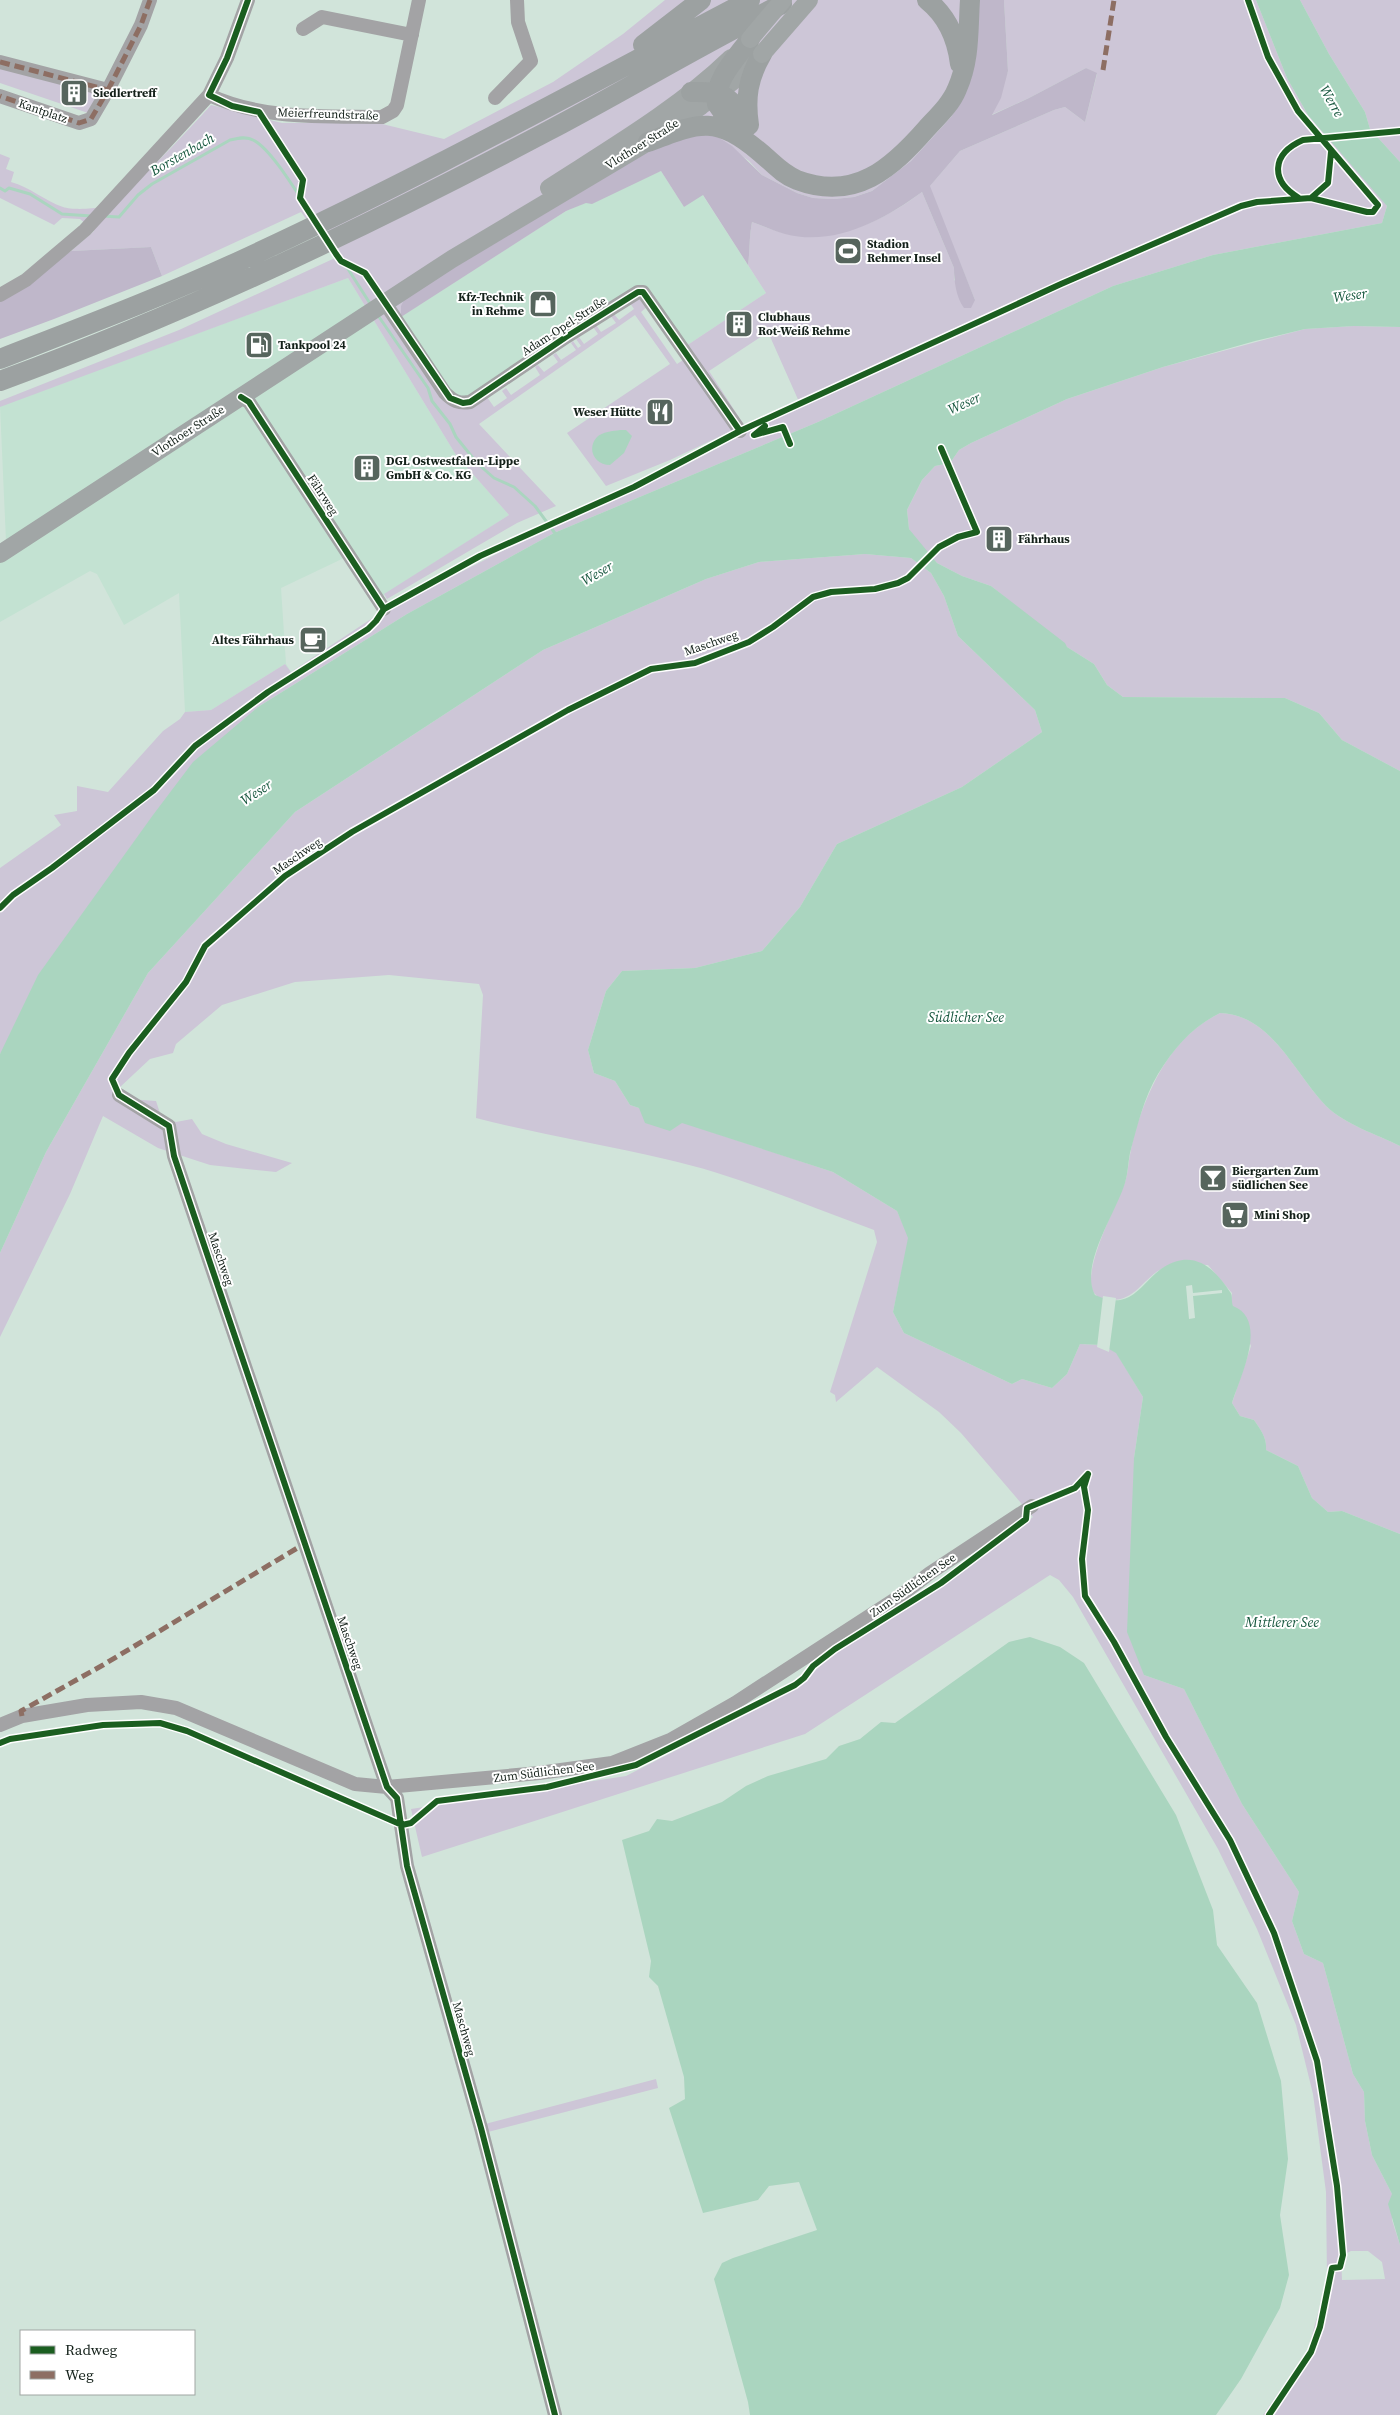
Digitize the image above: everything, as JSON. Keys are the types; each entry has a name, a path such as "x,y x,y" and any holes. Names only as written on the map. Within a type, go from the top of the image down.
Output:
{"highway":[{"path":"542,110 573,84 643,46 701,0"},
{"path":"0,359 164,294 319,224 542,110 750,0"},
{"path":"0,380 93,347 233,287 330,241 547,131 775,6 790,0"},
{"path":"775,6 809,0"},
{"path":"927,0 944,16 955,39 962,76"},
{"path":"756,47 725,74 718,92 717,104 778,169 797,180 817,185 847,186 872,178 888,168 907,150 951,101 962,76 969,36 970,0"},
{"path":"744,131 748,88 756,47"},
{"path":"691,92 718,92"},
{"path":"648,142 705,124 744,131"}],"main road":[{"name":"Vlothoer Straße","path":"452,259 489,227 756,47 809,0"},
{"name":"Vlothoer Straße","path":"756,47 775,6"},
{"name":"Vlothoer Straße","path":"0,554 452,259 648,142 718,92"}],"street":[{"name":"Kantplatz","path":"0,96 79,123 91,119 108,90 140,25 150,0"},
{"path":"0,295 26,280 85,230 209,95 227,58 248,0"},
{"name":"Meierfreundstraße","path":"209,95 232,106 258,112 382,117 393,111 397,105 419,0"},
{"path":"495,98 531,61 518,22 518,0"},
{"path":"303,28 322,17 412,35"},
{"path":"0,62 108,90"},
{"name":"Adam-Opel-Straße","path":"385,303 445,393 455,401 463,403 470,402 566,337 638,292 643,292 740,431"},
{"name":"Fährweg","path":"241,397 250,402 384,608"},
{"name":"Maschweg","path":"119,1095 169,1126 174,1156 387,1788 397,1798 407,1866 481,2128 556,2415"},
{"name":"Zum Südlichen See","path":"0,1725 22,1716 87,1705 150,1704 176,1708 355,1784 387,1788 520,1775 612,1763 670,1740 735,1702 903,1594 930,1573 1030,1507"}],"shaded area":[{"path":"665,0 978,0 963,99 951,117 911,161 872,191 854,197 834,199 813,198 797,193 762,175 749,161 706,130 401,306 401,317 443,397 487,397 494,407 507,398 502,391 506,388 511,395 540,375 535,367 538,365 544,372 558,362 553,355 556,353 561,360 576,350 571,343 573,341 578,348 581,346 576,339 579,337 584,344 598,334 593,327 596,325 601,332 616,323 610,315 613,313 619,320 634,309 628,300 640,297 649,305 641,312 677,364 686,358 680,350 766,293 748,265 752,222 788,234 807,236 842,232 859,227 892,212 922,192 954,268 954,280 975,300 929,187 960,151 1054,110 1065,107 1085,122 1097,74 1086,68 1029,98 991,115 1008,71 1004,0 1256,0 1287,78 1308,115 1387,206 1382,223 1213,255 1113,286 818,422 554,533 407,614 258,707 0,1054 0,868 61,825 54,815 77,811 77,786 108,792 163,731 180,719 185,712 211,710 285,664 291,672 380,613 534,535 682,467 800,404 768,332 709,371 744,425 670,460 606,486 567,433 670,364 635,315 479,424 556,506 517,523 387,599 384,594 509,515 456,455 348,278 0,407 0,401 179,330 335,258 301,212 162,276 151,247 71,251 94,231 80,219 62,218 54,225 0,198 0,154 10,158 6,169 14,172 11,182 25,187 63,207 82,209 101,207 112,202 158,161 211,105 282,123 374,122 444,139 553,82 623,34"},
{"path":"978,0 1004,0 1008,71 1001,98 992,115 1086,68 1097,73 1085,122 1065,107 1054,110 960,151 930,186 975,300 971,308 964,308 959,299 954,268 922,192 875,221 840,234 822,237 803,237 785,234 752,222 748,265 703,195 684,207 661,171 592,204 586,203 566,211 401,317 401,306 405,298 630,156 693,131 718,137 732,146 762,175 797,193 813,198 834,199 854,197 872,191 911,161 951,117 963,99"},
{"path":"1300,0 1400,0 1400,162 1370,129 1365,112 1329,54"},
{"path":"0,62 107,90 94,115 0,83"},
{"path":"661,171 684,207 702,194 766,293 680,350 640,297 456,406 394,321 566,211"},
{"path":"151,247 162,276 0,339 0,298 71,251"},
{"path":"348,278 456,455 509,515 373,602 344,558 281,588 286,664 291,672 285,664 211,710 185,712 179,593 124,625 97,574 90,571 0,622 0,545 6,541 0,406"},
{"path":"1354,326 1400,327 1400,771 1342,740 1319,713 1285,698 1123,697 1107,685 1094,664 1067,647 991,586 962,576 937,563 909,529 907,510 922,480 935,466 950,463 959,450 971,443 1067,399 1163,367 1305,329"},
{"path":"865,554 911,558 931,573 944,596 958,636 1035,710 1042,732 962,787 837,844 800,907 762,951 695,968 622,971 606,991 588,1050 594,1073 615,1081 630,1105 833,1172 897,1211 909,1238 893,1312 904,1333 1012,1384 1022,1379 1052,1388 1067,1374 1080,1344 1102,1345 1116,1352 1143,1397 1134,1458 1144,1675 1184,1689 1242,1804 1299,1892 1292,1921 1304,1954 1323,1963 1353,2074 1364,2092 1365,2121 1372,2155 1392,2194 1392,2220 1400,2245 1400,2415 1263,2415 1308,2350 1327,2280 1326,2192 1313,2094 1296,2025 1257,1929 1218,1849 1073,1597 1059,1580 1050,1575 805,1734 422,1857 411,1809 626,1776 794,1690 832,1655 959,1575 1033,1517 961,1433 939,1412 877,1367 836,1402 835,1395 830,1392 877,1242 874,1230 718,1173 476,1118 483,995 479,984 389,975 295,982 222,1005 176,1044 173,1053 150,1059 119,1088 129,1099 156,1101 161,1116 176,1122 192,1119 202,1134 226,1144 292,1163 276,1172 210,1165 158,1148 103,1116 70,1194 0,1337 0,1253 46,1152 148,973 295,812 543,650 706,579 759,562","holes":["1351,2251 1368,2251 1382,2262 1385,2279 1342,2280 1341,2258 1345,2258 1347,2253"]},
{"path":"1220,1013 1238,1016 1254,1024 1268,1035 1314,1093 1334,1113 1352,1124 1400,1146 1400,1534 1342,1511 1328,1512 1312,1498 1298,1466 1266,1450 1264,1438 1254,1420 1240,1416 1232,1403 1251,1346 1231,1302 1232,1293 1208,1265 1167,1266 1156,1272 1133,1293 1119,1299 1108,1300 1100,1298 1091,1286 1091,1274 1100,1241 1125,1181 1134,1135 1140,1115 1153,1086 1176,1048 1200,1025"},
{"path":"656,2079 658,2088 488,2132 485,2124"}],"water":[{"path":"1256,0 1300,0 1329,54 1365,112 1370,129 1400,162 1400,327 1354,326 1305,329 1163,367 1067,399 971,443 959,450 950,463 935,466 922,480 907,510 909,529 937,563 962,576 991,586 1065,643 1067,647 1094,664 1107,685 1123,697 1285,698 1319,713 1342,740 1400,771 1400,1146 1352,1124 1334,1113 1314,1093 1268,1035 1254,1024 1238,1016 1220,1013 1184,1039 1170,1055 1153,1083 1135,1133 1125,1183 1095,1254 1091,1283 1095,1295 1107,1299 1120,1300 1134,1294 1159,1270 1175,1262 1193,1260 1210,1268 1231,1293 1233,1306 1244,1313 1249,1323 1251,1336 1249,1350 1232,1403 1240,1416 1254,1420 1264,1438 1266,1450 1298,1466 1312,1498 1328,1512 1342,1511 1400,1534 1400,2245 1388,2204 1392,2194 1372,2155 1365,2121 1364,2092 1353,2074 1323,1963 1304,1954 1292,1921 1299,1892 1242,1804 1184,1689 1144,1675 1127,1632 1134,1458 1143,1397 1116,1353 1102,1345 1080,1344 1067,1374 1052,1388 1022,1379 1012,1384 904,1333 893,1312 908,1238 897,1211 833,1172 682,1123 670,1131 645,1123 639,1108 630,1105 615,1081 594,1073 588,1050 606,991 622,971 695,968 762,951 800,907 837,844 962,787 1042,732 1035,710 958,636 944,596 931,573 911,558 865,554 759,562 706,579 543,650 295,812 148,973 46,1152 0,1253 0,1054 38,975 153,815 193,762 258,707 407,614 554,533 818,422 1113,286 1213,255 1382,223 1387,206 1308,115 1287,78"},
{"path":"626,430 632,436 624,453 610,465 600,462 592,451 592,446 597,437 608,432"},
{"path":"1030,1637 1060,1647 1084,1663 1176,1815 1213,1910 1217,1945 1257,2003 1281,2081 1288,2159 1280,2215 1289,2275 1280,2308 1241,2379 1216,2415 750,2415 714,2279 722,2263 817,2230 799,2182 769,2186 758,2200 703,2213 669,2108 685,2099 684,2077 658,1986 649,1977 651,1961 622,1840 649,1831 657,1819 672,1821 722,1802 746,1786 768,1776 826,1759 839,1746 860,1739 881,1722 895,1723 1009,1642"}],"pier":[{"path":"1375,131 1380,136 1328,141 1324,136"},
{"path":"1192,1285 1193,1293 1222,1290 1222,1293 1193,1296 1195,1318 1189,1319 1186,1286"},
{"path":"1103,1296 1116,1298 1109,1352 1097,1347"}],"waterway":[{"name":"Borstenbach","path":"102,216 119,217 138,195 152,184 230,140 245,138 253,140 269,153 313,217"},
{"name":"Borstenbach","path":"0,188 5,191 9,188 30,194 62,214 91,216"},
{"name":"Borstenbach","path":"334,247 371,305"},
{"name":"Borstenbach","path":"377,314 428,388 432,401 450,424 456,437 477,463 494,478 514,487 535,506 557,536"}],"marked path":[{"path":"108,90 141,25 150,0"},
{"path":"1103,70 1114,0"},
{"path":"0,62 108,90 91,119 79,123 0,96"},
{"path":"22,1716 21,1711 103,1665 304,1544"}],"cycle path":[{"path":"248,0 227,58 209,95 232,106 259,112 303,180 300,198 336,254 341,261 365,273 450,398 463,403 470,402 566,337 638,292 643,292 740,431"},
{"path":"1248,0 1268,57 1298,111 1378,205 1373,212 1367,212 1311,198"},
{"path":"1299,198 1283,184 1279,176 1280,160 1292,146 1303,140 1400,131"},
{"path":"0,908 13,895 52,868 154,790 195,746 268,692 368,629 384,609 480,556 634,487 740,431 1061,284 1241,206 1257,202 1311,198 1328,183 1331,152"},
{"path":"241,397 249,402 384,609"},
{"path":"765,426 754,435 783,427 790,444"},
{"path":"555,2415 481,2128 407,1866 397,1798 387,1787 174,1156 169,1126 119,1095 112,1079 129,1053 186,982 205,946 285,876 352,832 568,710 651,669 695,663 749,642 773,627 813,597 831,592 875,589 898,583 908,578 939,547 958,537 977,532 941,448"},
{"path":"1088,1474 1084,1487 1088,1510 1082,1559 1085,1596 1114,1642 1166,1737 1230,1840 1274,1933 1317,2061 1337,2186 1343,2255 1340,2267 1332,2268 1320,2327 1311,2352 1269,2415"},
{"path":"0,1743 10,1739 103,1725 160,1723 187,1731 402,1825 411,1823 437,1801 547,1787 636,1765 795,1685 804,1678 813,1666 835,1649 941,1583 1026,1519 1027,1508 1075,1488 1088,1474"}],"place":[{"name":"Siedlertreff","path":"74,93"},
{"name":"Stadion Rehmer Insel","path":"848,251"},
{"name":"Kfz-Technik in Rehme","path":"543,304"},
{"name":"Clubhaus Rot-Weiß Rehme","path":"739,324"},
{"name":"Tankpool 24","path":"259,345"},
{"name":"Weser Hütte","path":"660,412"},
{"name":"DGL Ostwestfalen-Lippe GmbH & Co. KG","path":"367,468"},
{"name":"Fährhaus","path":"999,539"},
{"name":"Altes Fährhaus","path":"313,640"},
{"name":"Biergarten Zum südlichen See","path":"1213,1178"},
{"name":"Mini Shop","path":"1235,1215"}],"water label":[{"name":"Werre","path":"1332,101"},
{"name":"Weser","path":"1350,295"},
{"name":"Weser","path":"964,403"},
{"name":"Weser","path":"597,573"},
{"name":"Weser","path":"256,792"},
{"name":"Südlicher See","path":"966,1017"},
{"name":"Mittlerer See","path":"1282,1622"}]}
